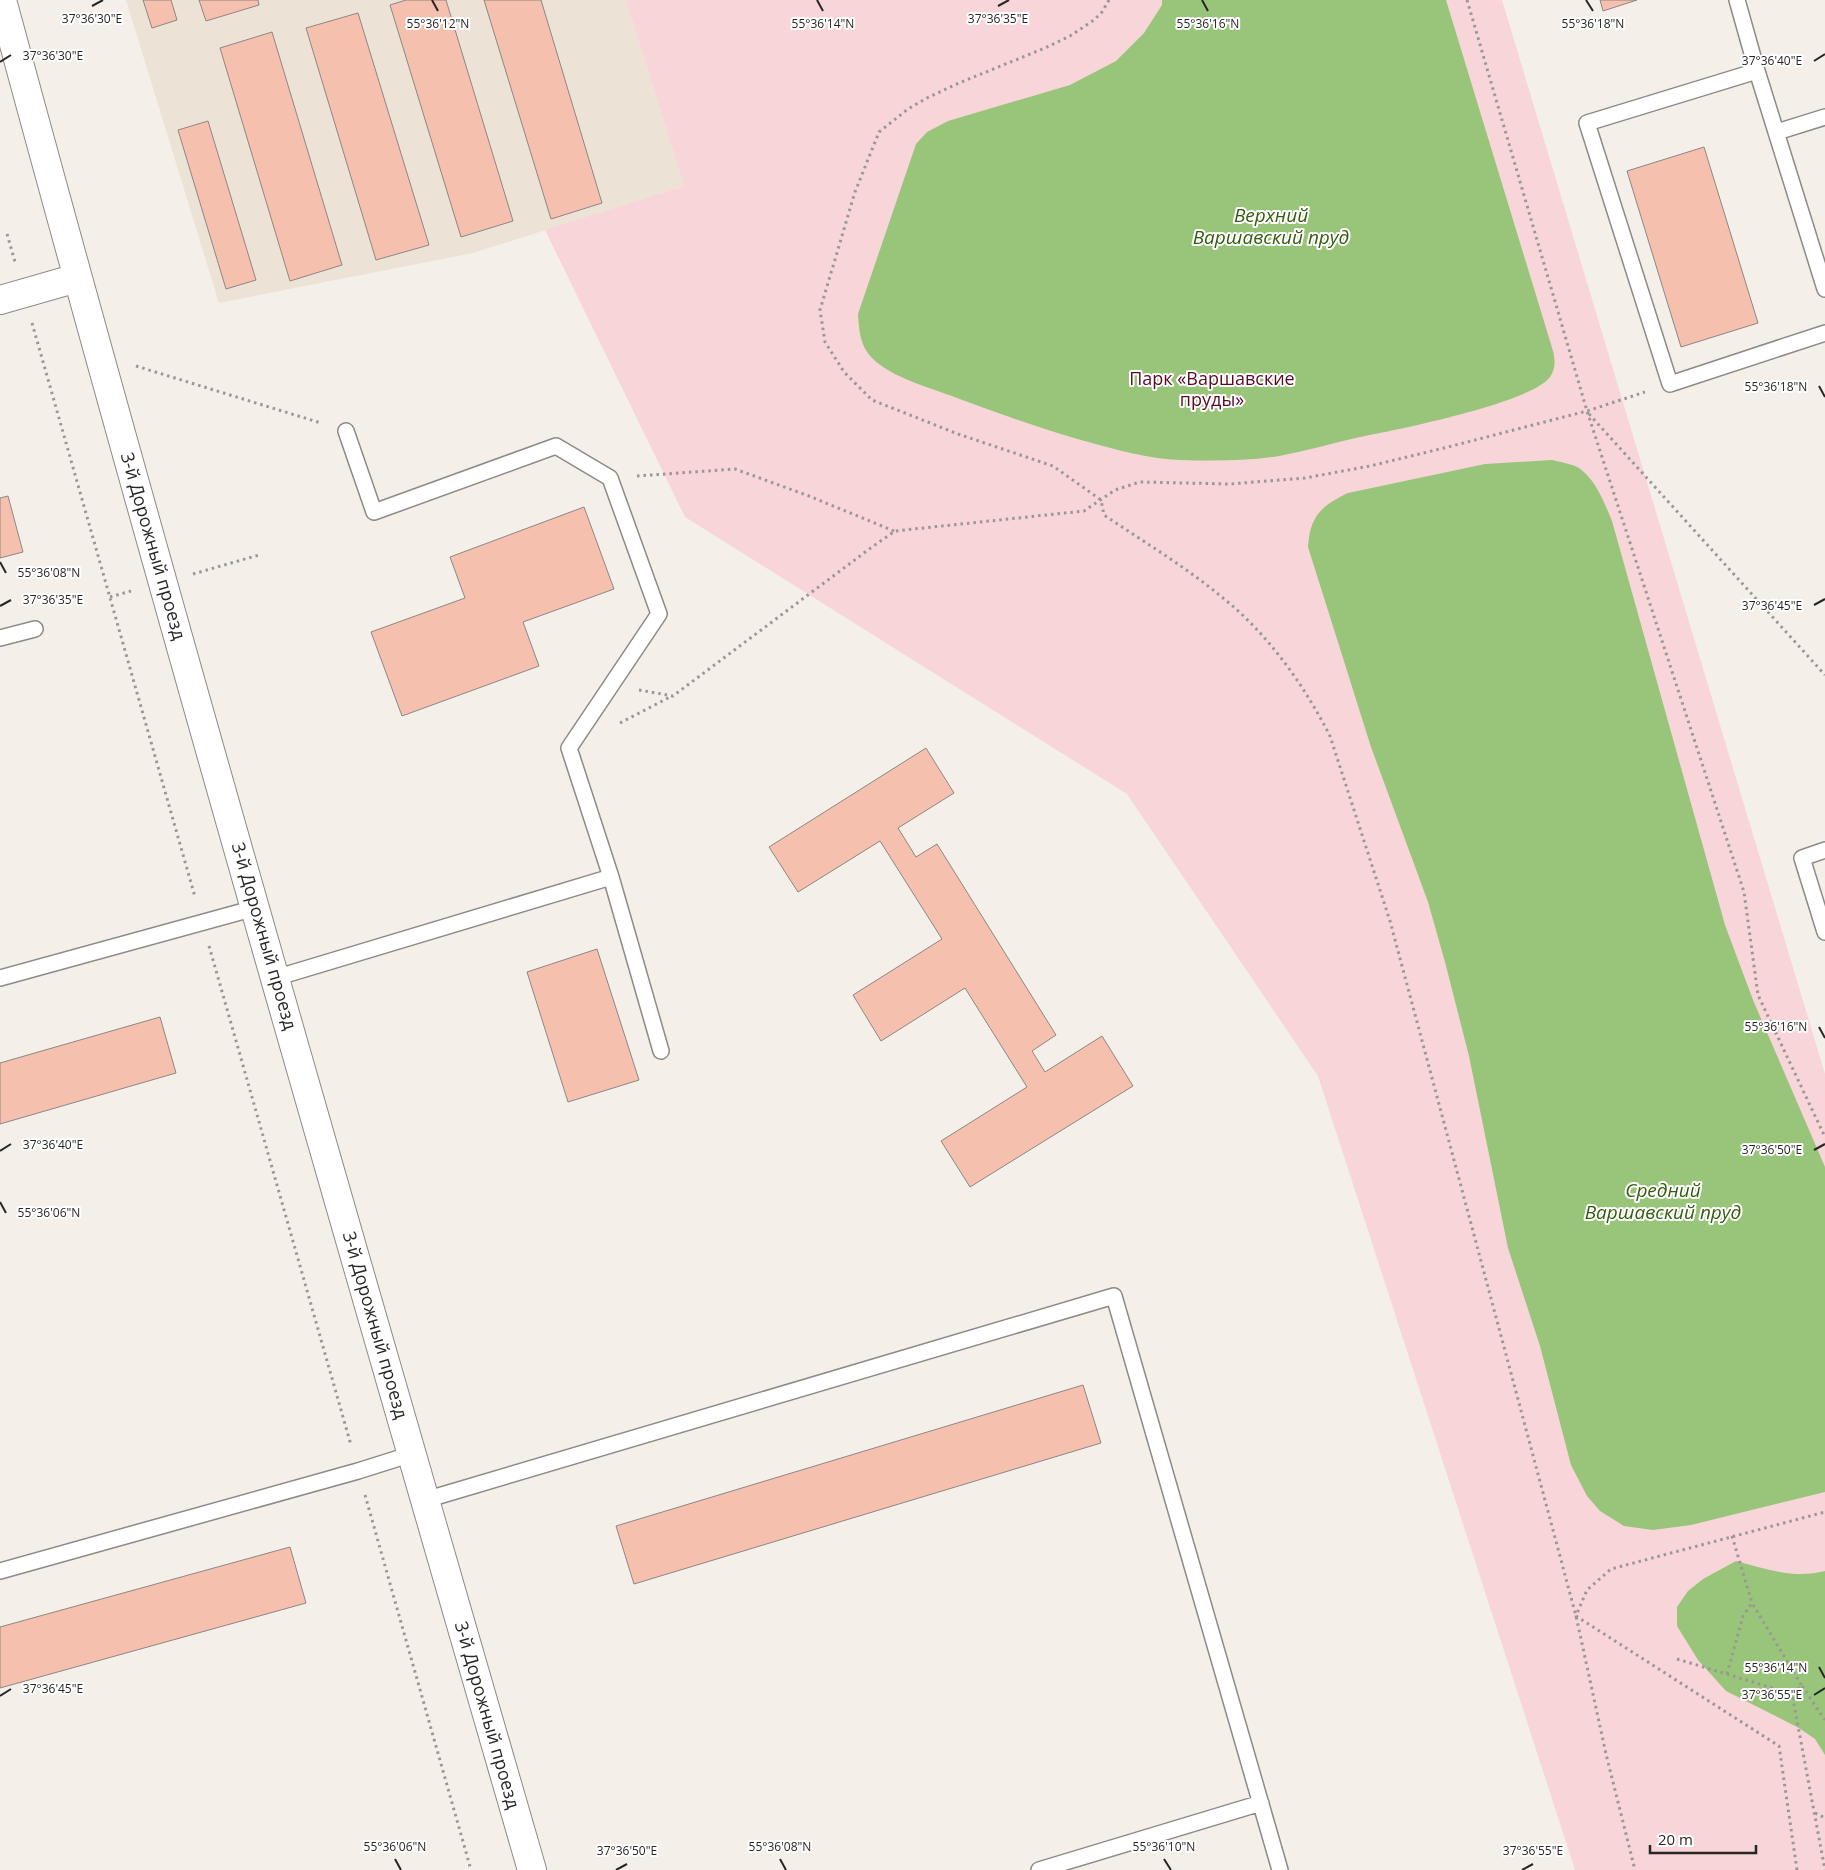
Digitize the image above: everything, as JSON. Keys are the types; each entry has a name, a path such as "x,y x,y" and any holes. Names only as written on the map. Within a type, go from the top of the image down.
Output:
{"street":[{"name":"3-й Дорожный проезд","path":"2,0 77,278 255,908 532,1870"},
{"path":"12,296 77,278"}],"lane":[{"path":"1737,0 1757,71 1825,289"},
{"path":"1757,71 1588,123 1670,384 1825,333"},
{"path":"1777,132 1825,117"},
{"path":"346,431 374,512 556,446 610,478 659,614 569,748 611,877 661,1051"},
{"path":"0,638 35,629"},
{"path":"1825,850 1802,858 1825,932"},
{"path":"276,978 611,877"},
{"path":"0,978 255,908"},
{"path":"425,1500 1114,1296 1280,1870"},
{"path":"0,1572 412,1454"},
{"path":"1039,1870 1261,1803"}],"path":[{"path":"1109,0 1102,12 1094,20 1070,36 927,98 908,109 879,132 856,192 820,310 825,342 844,372 872,400 958,434 1053,466 1101,500 1104,515 1188,571 1224,598 1249,622 1296,679 1318,711 1330,736 1390,921 1576,1616 1606,1754 1635,1870"},
{"path":"1467,0 1587,411 1744,892 1758,995 1825,1137"},
{"path":"7,234 12,296 202,922 471,1870"},
{"path":"99,355 307,419"},
{"path":"610,478 735,470 809,496 895,531 1084,511 1115,490 1140,482 1230,484 1305,478 1370,466 1587,411 1670,384"},
{"path":"1587,411 1825,675"},
{"path":"611,686 672,696 895,531"},
{"path":"1576,1616 1588,1590 1611,1569 1825,1512"},
{"path":"1732,1536 1752,1603 1802,1686 1825,1720"},
{"path":"1727,1674 1743,1616 1752,1603"},
{"path":"1576,1616 1779,1746 1797,1870"},
{"path":"1677,1659 1792,1694"},
{"path":"1792,1694 1802,1686"},
{"path":"1792,1694 1824,1870"},
{"path":"1814,1813 1825,1818"}],"shaded area":[{"path":"126,0 626,0 684,186 473,253 219,303"}],"green space":[{"name":"Парк «Варшавские пруды»","path":"626,0 1502,0 1825,1074 1825,1870 1575,1870 1318,1076 1127,794 685,517 545,230 684,186"}],"water":[{"name":"Верхний Варшавский пруд","path":"1162,0 1446,0 1553,351 1554,364 1550,377 1538,387 1491,406 1431,422 1299,452 1255,459 1181,460 1151,457 1122,451 1066,436 912,382 880,365 872,358 863,343 858,314 916,144 927,132 948,121 1070,85 1116,61 1144,33 1162,5"},
{"name":"Средний Варшавский пруд","path":"1552,460 1579,468 1585,473 1599,492 1612,521 1725,925 1753,1000 1825,1167 1825,1492 1691,1525 1653,1530 1624,1526 1600,1511 1587,1496 1571,1465 1540,1346 1508,1248 1469,1056 1428,902 1371,747 1308,547 1311,527 1319,513 1348,493 1485,464"},
{"path":"1736,1561 1769,1570 1791,1573 1803,1574 1825,1571 1825,1755 1815,1739 1799,1728 1726,1691 1698,1660 1677,1626 1677,1607 1688,1591 1703,1579"}],"building":[{"path":"143,0 171,0 177,20 152,28"},
{"path":"199,0 258,0 259,5 206,21"},
{"path":"406,0 446,0 513,221 461,237 390,5"},
{"path":"484,0 541,0 602,203 551,219"},
{"path":"1600,0 1637,0 1603,11"},
{"path":"358,13 429,245 376,260 306,28"},
{"path":"272,32 342,265 290,281 220,48"},
{"path":"208,121 256,280 226,289 178,130"},
{"path":"1704,147 1758,323 1681,347 1627,171"},
{"path":"8,496 23,552 0,558 0,498"},
{"path":"584,507 614,589 523,622 539,666 402,716 371,632 465,598 450,557"},
{"path":"926,748 954,793 898,828 916,857 937,844 1056,1035 1032,1051 1045,1072 1102,1036 1133,1086 970,1187 941,1141 1027,1087 965,988 881,1041 853,995 942,939 880,841 798,892 769,847"},
{"path":"597,949 639,1080 568,1102 527,972"},
{"path":"160,1017 176,1073 0,1124 0,1063"},
{"path":"1083,1385 1101,1443 634,1584 616,1526"},
{"path":"290,1547 306,1603 0,1688 0,1627"}]}
